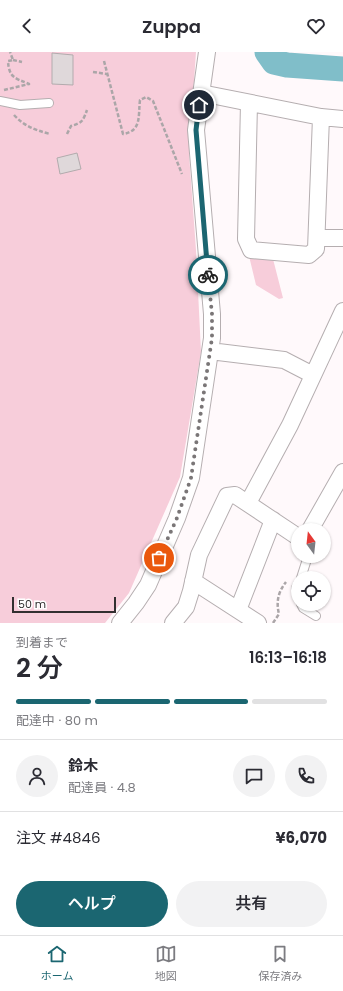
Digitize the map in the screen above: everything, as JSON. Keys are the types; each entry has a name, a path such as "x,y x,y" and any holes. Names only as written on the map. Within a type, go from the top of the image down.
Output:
{"street":[{"path":"120,623 148,585 177,518 191,478 212,338 212,314 196,130 200,93 207,52"},
{"path":"200,93 321,117 343,119"},
{"path":"249,103 246,239 251,250 309,255 316,249 321,117"},
{"path":"317,238 343,238"},
{"path":"248,503 290,425 343,311"},
{"path":"210,351 284,360 313,376"},
{"path":"314,523 343,472"},
{"path":"173,623 186,608 199,554 227,496 236,495 291,532"},
{"path":"238,610 273,520"},
{"path":"193,581 258,623"}],"lane":[{"path":"2,102 20,105 49,103"},
{"path":"308,611 316,616"}],"path":[{"path":"10,52 13,60"},
{"path":"0,91 29,84 14,77 9,70 8,60 22,62"},
{"path":"104,61 123,134 132,133 137,127 140,100 146,97 153,101 182,174"},
{"path":"93,72 107,74"},
{"path":"2,102 21,123 35,130 50,134"},
{"path":"67,134 71,126 84,120 87,110"}],"shaded area":[{"path":"0,52 196,52 189,154 201,352 180,477 129,593 105,623 0,623"},
{"path":"249,256 273,259 283,298 279,299 256,285"}],"building":[{"path":"52,53 73,55 73,85 52,84"},
{"path":"77,153 81,169 60,174 57,158"}],"waterway":[{"path":"267,52 274,62 287,65 343,69"}],"way so far":[{"path":"159,558 177,518 191,478 212,338 212,314 208,275"}],"route":[{"path":"199,105 196,130 208,275"}]}
